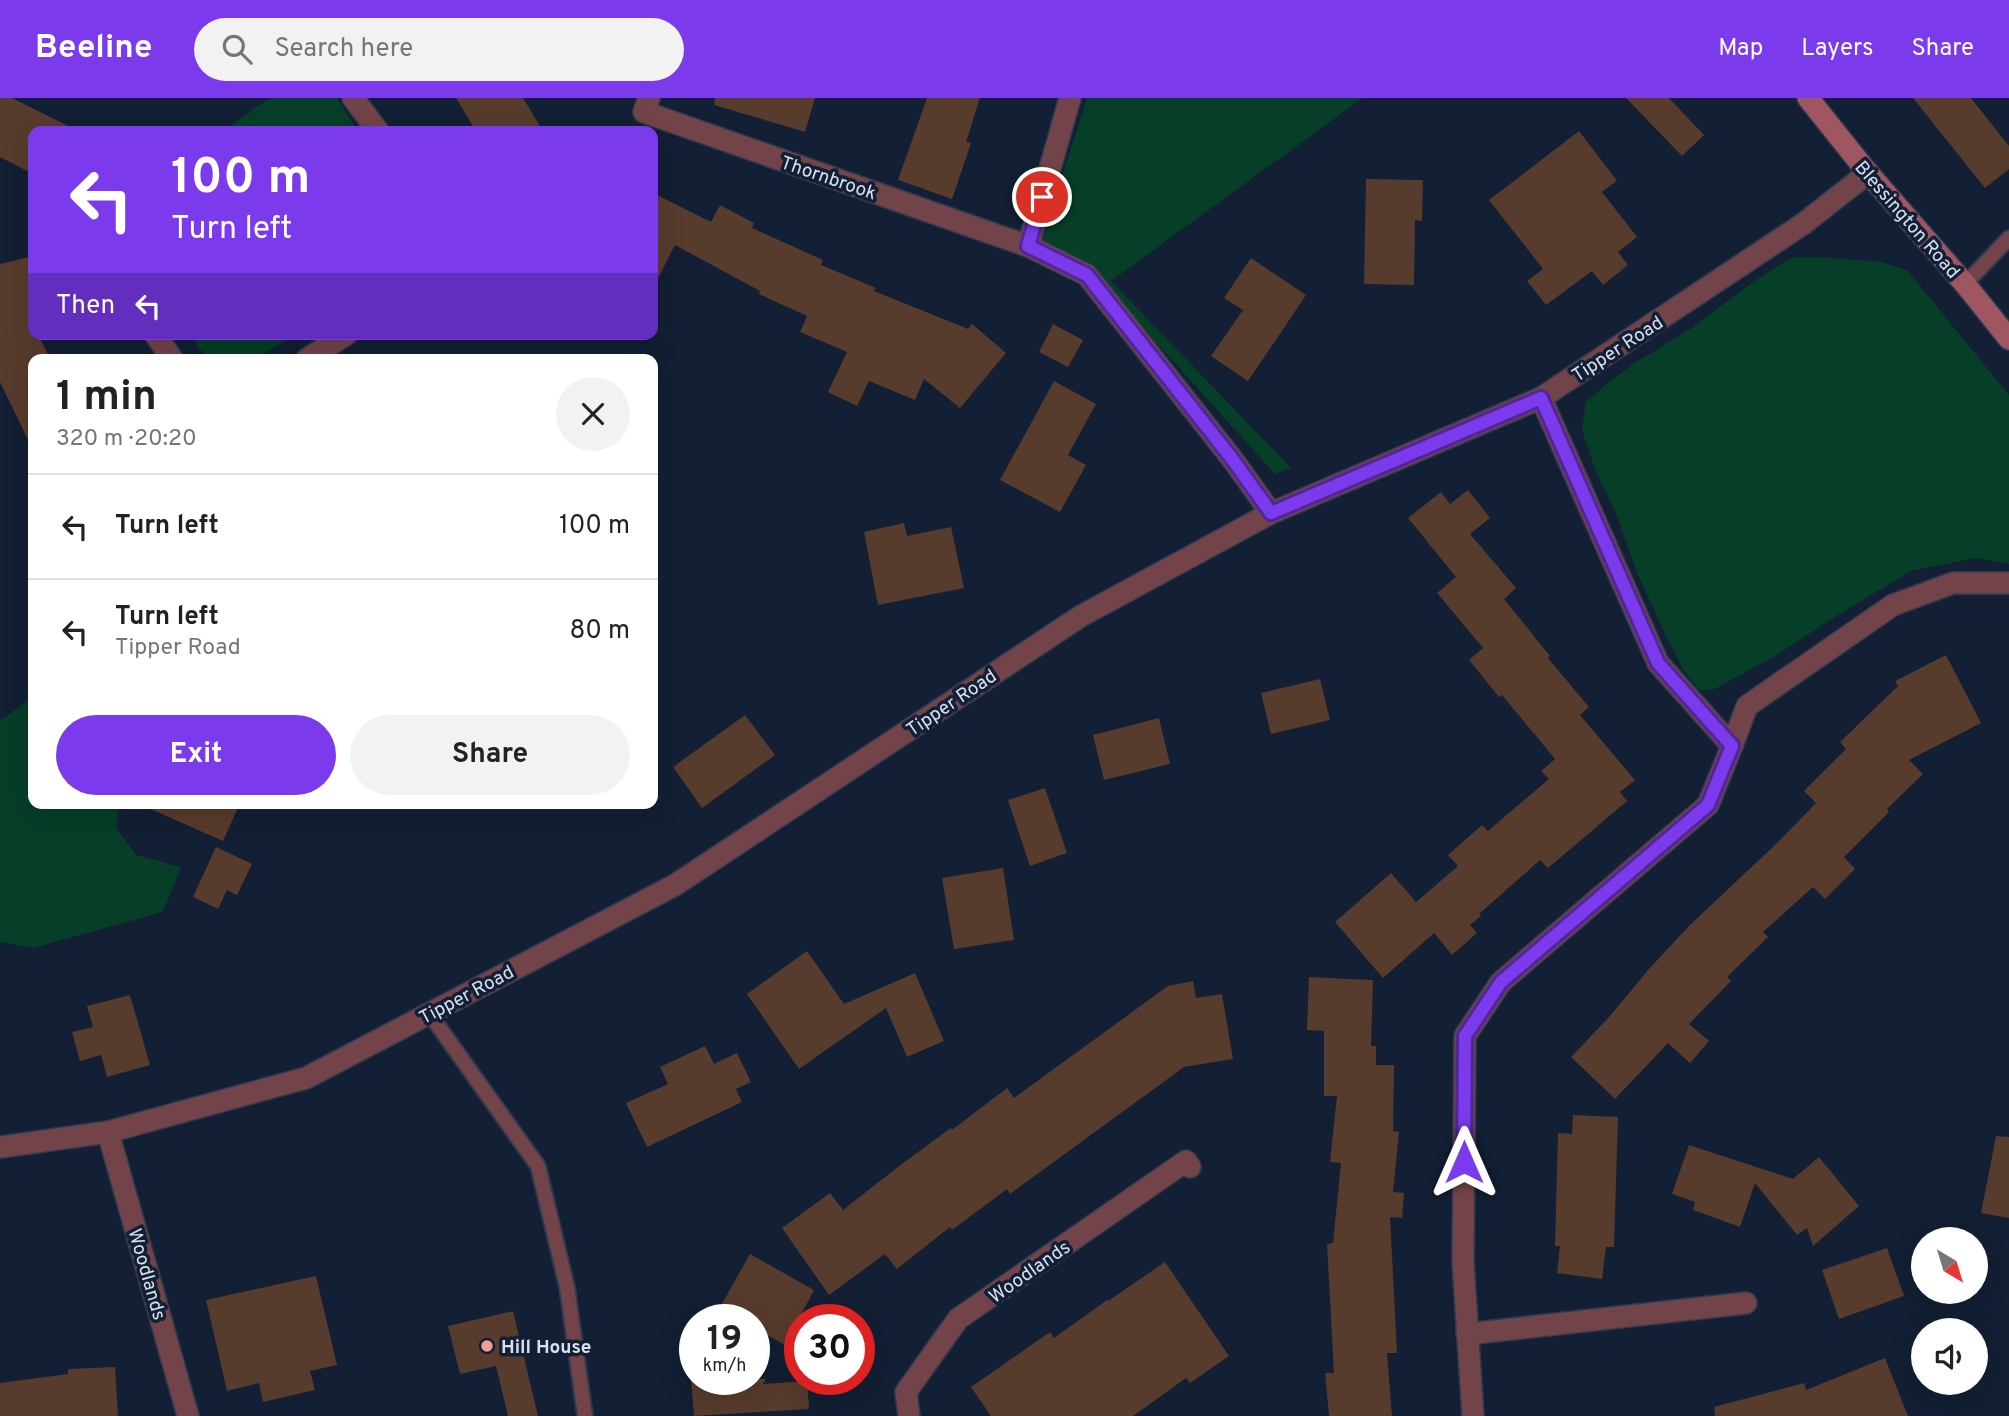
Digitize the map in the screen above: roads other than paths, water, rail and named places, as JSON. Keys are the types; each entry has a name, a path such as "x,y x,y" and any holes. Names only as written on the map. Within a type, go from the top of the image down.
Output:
{"main road":[{"name":"Blessington Road","path":"1808,98 2009,339"}],"street":[{"path":"353,98 374,126"},
{"name":"Thornbrook","path":"649,98 644,112 1028,246 1087,275 1233,460 1271,513"},
{"path":"1028,246 1070,98"},
{"name":"Tipper Road","path":"0,1147 108,1132 306,1078 675,885 1081,616 1271,513 1541,398 1803,224 1868,173"},
{"path":"315,354 337,340"},
{"path":"1541,398 1658,663 1732,746"},
{"path":"1473,1416 1463,1262 1465,1036 1501,982 1708,805 1747,706 1893,605 1954,583 2009,583"},
{"name":"Woodlands","path":"108,1132 188,1416"},
{"name":"Woodlands","path":"909,1416 906,1392 958,1319 1186,1161 1190,1167"},
{"path":"1467,1334 1746,1303"}],"lane":[{"path":"1965,284 2009,238"},
{"path":"429,1013 538,1166 567,1287 585,1416"}],"place":[{"name":"Hill House","path":"487,1346"}]}
